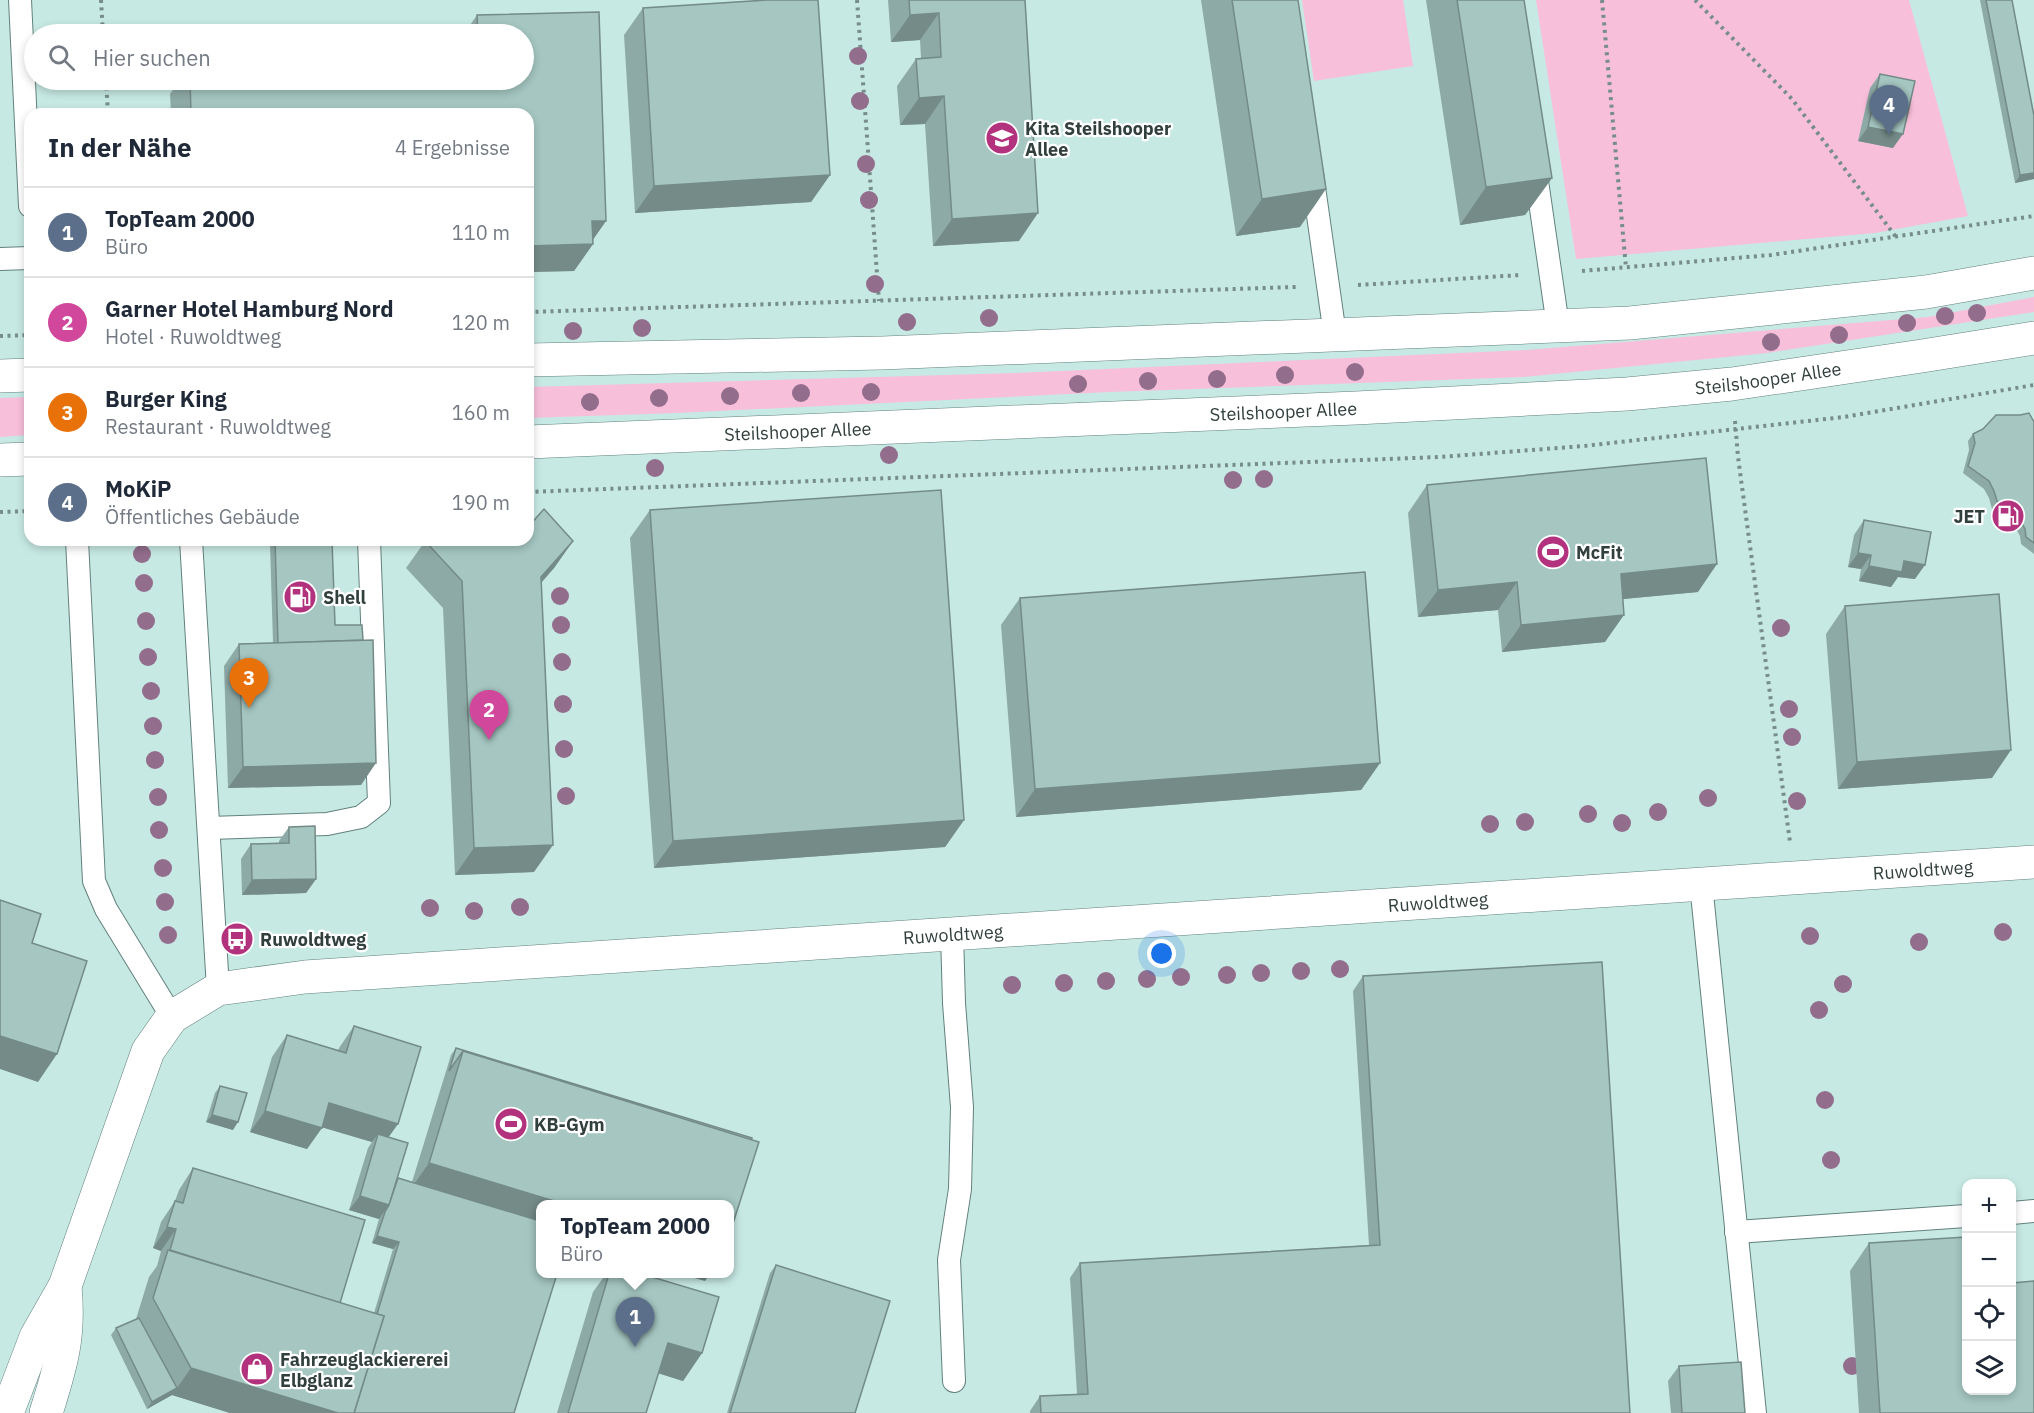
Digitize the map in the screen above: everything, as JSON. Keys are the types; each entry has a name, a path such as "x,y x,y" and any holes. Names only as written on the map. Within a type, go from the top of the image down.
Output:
{"main road":[{"path":"534,360 882,353 1630,323 1926,292 2034,273"},
{"name":"Steilshooper Allee","path":"534,442 1344,409 1627,394 1732,384 2034,338"},
{"path":"0,376 24,375"},
{"path":"0,460 24,459"},
{"name":"Ruwoldtweg","path":"7,1413 36,1337 65,1286 148,1051 172,1017 218,989 305,977 2034,862"},
{"name":"Ruwoldtweg","path":"46,1413 67,1337 68,1313 65,1286"}],"lane":[{"path":"20,0 24,82"},
{"path":"24,90 25,108"},
{"path":"1532,148 1558,326"},
{"path":"1308,149 1335,335"},
{"path":"0,259 24,258"},
{"path":"77,546 94,881 106,909 172,1017"},
{"path":"191,546 218,989"},
{"path":"209,828 327,824 361,817 379,803 369,546"},
{"path":"1701,884 1755,1413"},
{"path":"952,934 954,1003 962,1107 960,1189 949,1260 954,1381"},
{"path":"2016,1212 2034,1211"},
{"path":"1736,1232 1962,1216"}],"path":[{"path":"101,0 102,24"},
{"path":"856,0 879,302"},
{"path":"1602,0 1626,268"},
{"path":"1695,0 1792,99 1896,237"},
{"path":"107,90 108,108"},
{"path":"534,312 1328,286 1551,273 1771,255 2034,216"},
{"path":"0,336 24,335"},
{"path":"1732,384 1794,878"},
{"path":"534,492 1440,457 1584,446 1844,417 2034,385"},
{"path":"0,512 24,512"}],"shaded area":[{"path":"1302,0 1403,0 1413,66 1314,81"},
{"path":"1536,0 1909,0 1968,216 1875,233 1576,259"},
{"path":"2034,297 2034,312 1767,353 1524,377 1110,392 534,418 534,387 1016,373 1527,350 1928,317"},
{"path":"24,397 24,435 0,437 0,398"}],"building":[{"path":"767,0 818,0 830,175 654,186 643,8"},
{"path":"909,0 1025,0 1038,213 952,219 944,96 919,98 916,59 941,57 939,13 910,15"},
{"path":"1232,0 1298,0 1326,189 1262,199"},
{"path":"1457,0 1524,0 1552,178 1486,187"},
{"path":"1986,0 2012,0 2034,116 2034,173 2020,175"},
{"path":"599,12 606,221 592,221 593,244 534,246 534,108 191,108 190,90 534,90 534,24 477,24 477,15"},
{"path":"1880,74 1915,81 1903,134 1868,127"},
{"path":"2029,413 2034,422 2034,543 2026,537 2025,529 2019,518 1997,501 1989,481 1968,466 1975,443 1973,434 1983,429 1996,415"},
{"name":"McFit","path":"1706,458 1717,564 1621,574 1624,615 1521,625 1517,582 1438,590 1427,485"},
{"path":"941,490 964,820 673,841 650,510"},
{"path":"544,509 573,541 541,577 553,845 474,848 462,581 430,546 534,546 534,520"},
{"path":"1864,520 1931,532 1925,565 1904,561 1902,572 1869,566 1871,555 1858,553"},
{"path":"275,546 332,546 335,625 362,625 363,640 278,643"},
{"path":"1365,572 1380,763 1035,789 1020,598"},
{"path":"1999,594 2011,750 1857,762 1845,606"},
{"path":"373,640 376,763 243,767 239,644"},
{"path":"315,826 316,879 252,880 251,844 289,843 289,827"},
{"path":"0,900 41,914 32,943 87,961 57,1054 0,1036"},
{"path":"1602,962 1630,1413 1041,1413 1040,1396 1088,1394 1080,1263 1380,1245 1363,976"},
{"path":"354,1026 421,1047 398,1124 329,1103 322,1128 265,1111 287,1035 346,1053"},
{"path":"456,1048 752,1138 751,1140 463,1051 449,1071"},
{"name":"KB-Gym","path":"463,1051 759,1142 734,1220 734,1200 551,1200 429,1163"},
{"path":"220,1086 247,1093 238,1122 212,1115"},
{"path":"378,1134 408,1143 389,1205 360,1196"},
{"path":"193,1168 365,1220 340,1303 170,1250 176,1229 167,1227 175,1201 183,1203"},
{"path":"398,1178 536,1220 536,1278 556,1278 514,1413 354,1413 384,1316 377,1314 399,1242 377,1236"},
{"path":"1962,1237 1962,1395 2016,1395 2016,1283 2034,1281 2034,1413 1880,1413 1869,1243"},
{"name":"Fahrzeuglackiererei Elbglanz","path":"168,1250 384,1316 354,1413 338,1413 191,1368 153,1298"},
{"path":"776,1265 890,1301 855,1413 730,1413"},
{"path":"608,1278 655,1278 719,1297 702,1353 668,1343 646,1413 568,1413"},
{"path":"139,1318 177,1388 152,1402 116,1328"},
{"path":"1741,1362 1745,1413 1682,1413 1679,1366"}],"place":[{"name":"MoKiP","path":"1889,135"},
{"name":"Kita Steilshooper Allee","path":"1002,138"},
{"name":"JET","path":"2008,516"},
{"name":"McFit","path":"1553,552"},
{"name":"Shell","path":"300,597"},
{"name":"Burger King","path":"249,708"},
{"name":"Garner Hotel Hamburg Nord","path":"489,740"},
{"name":"Ruwoldtweg","path":"237,939"},
{"name":"KB-Gym","path":"511,1124"},
{"name":"TopTeam 2000","path":"635,1347"},
{"name":"Fahrzeuglackiererei Elbglanz","path":"257,1369"}]}
